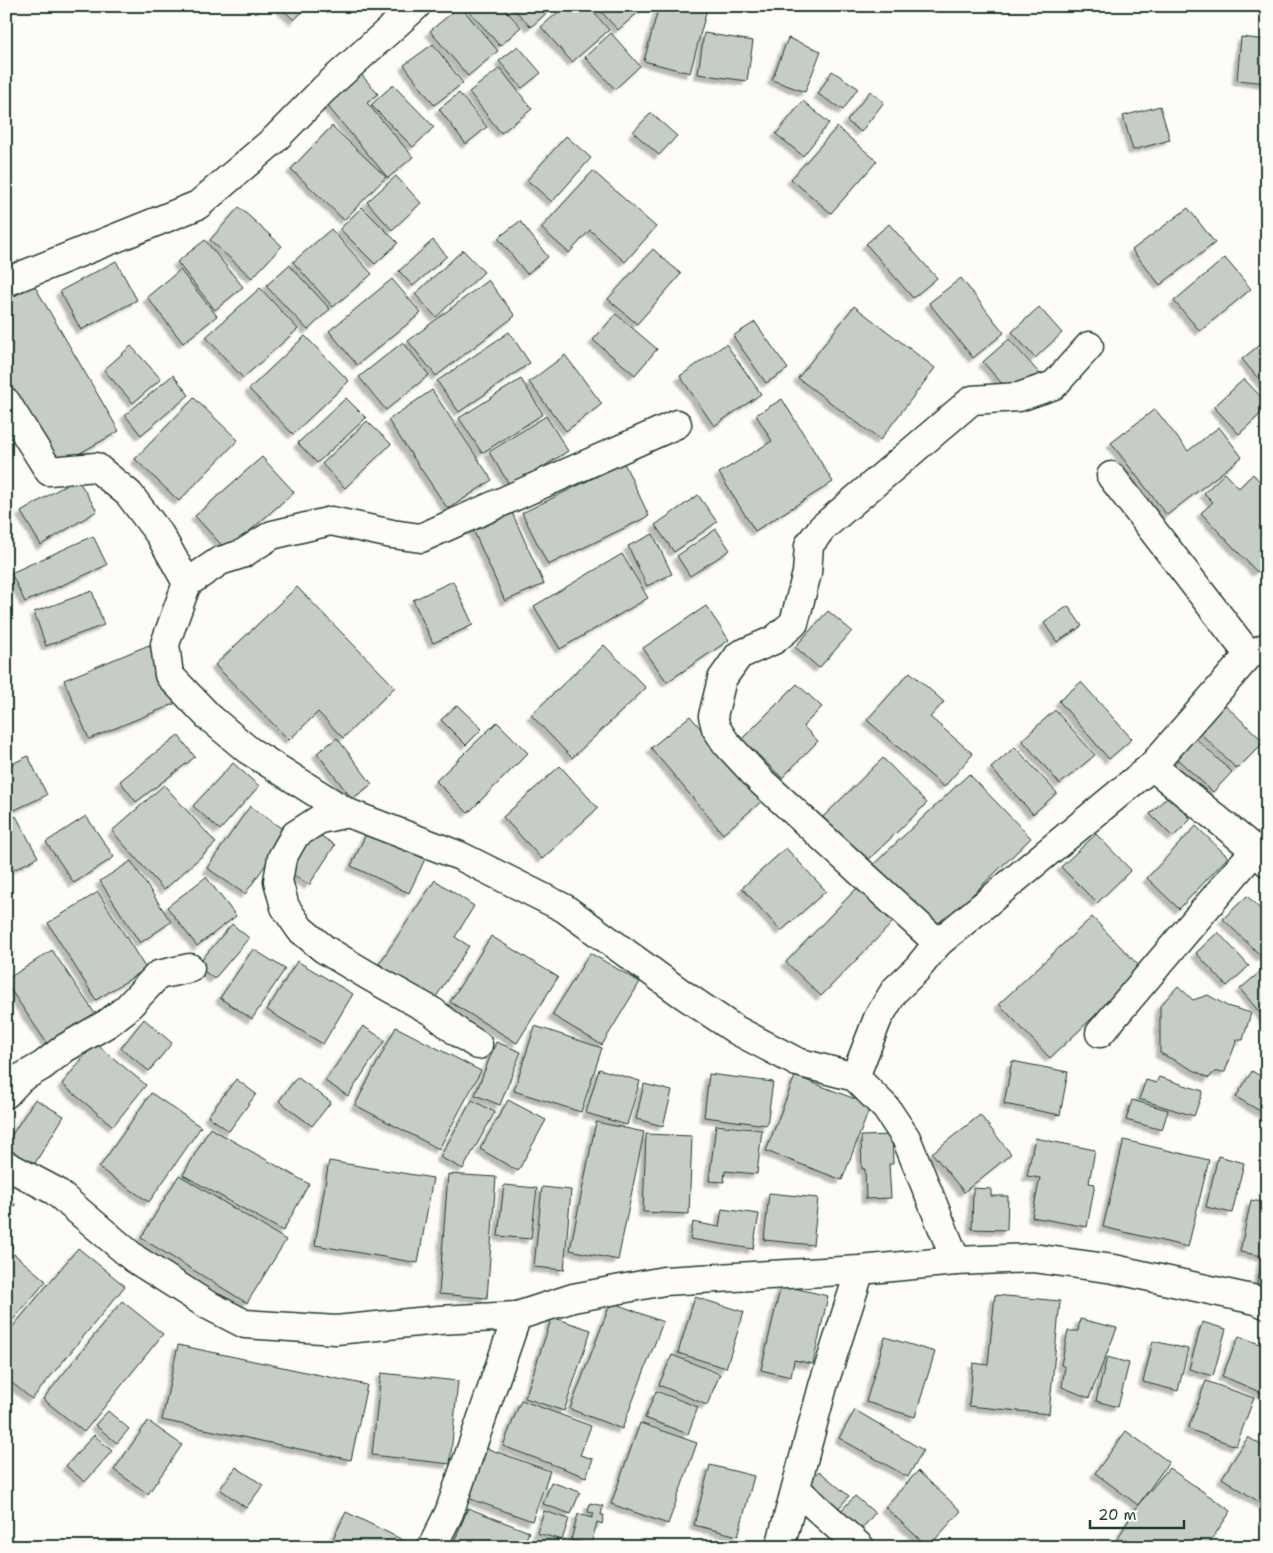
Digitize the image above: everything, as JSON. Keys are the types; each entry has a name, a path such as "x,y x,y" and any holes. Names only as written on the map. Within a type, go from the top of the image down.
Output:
{"street":[{"path":"6,282 198,205 274,140 324,89 416,6"},
{"path":"938,944 762,782 726,743 716,728 713,716 722,679 739,655 774,640 794,623 806,573 809,545 822,528 972,400 1019,397 1054,385 1089,346"},
{"path":"6,402 49,471 96,467 129,494 160,535 187,583"},
{"path":"677,424 421,538 331,521 272,535 242,554 220,561 187,583 165,644 169,675 209,717 248,750 348,813 460,856 564,908 681,993 736,1030 797,1062 855,1077 886,1108 906,1138 956,1261"},
{"path":"855,1077 878,1018 895,990 917,969 938,944 1152,766 1258,651 1111,476"},
{"path":"1100,1033 1261,856 1152,766"},
{"path":"348,813 320,819 295,835 282,858 278,881 285,907 300,929 324,949 433,1012 459,1033 478,1045"},
{"path":"6,1094 20,1078 42,1066 65,1048 108,1023 126,1009 158,975 190,968"},
{"path":"6,1165 55,1190 135,1259 206,1304 245,1324 336,1330 439,1320 517,1316 573,1298 664,1281 860,1270 956,1261 1033,1258 1114,1269 1256,1300 1267,1305"},
{"path":"780,1547 823,1386 860,1270"},
{"path":"432,1547 449,1513 517,1316"},
{"path":"796,1489 860,1547"}],"building":[{"path":"279,6 308,6 294,20"},
{"path":"460,6 498,51 468,76 430,31"},
{"path":"474,6 502,6 521,27 500,46 469,11"},
{"path":"511,6 554,6 531,27"},
{"path":"565,6 588,6 609,30 572,62 541,27"},
{"path":"596,6 645,6 618,30"},
{"path":"659,6 696,6 707,9 690,73 644,61"},
{"path":"611,33 640,66 615,89 585,57"},
{"path":"704,33 753,41 747,81 698,74"},
{"path":"1241,37 1267,40 1267,83 1237,80"},
{"path":"788,38 821,51 805,92 772,80"},
{"path":"433,44 463,83 434,105 404,65"},
{"path":"518,46 541,73 522,88 499,61"},
{"path":"500,68 532,109 501,133 469,92"},
{"path":"832,71 858,88 843,110 818,94"},
{"path":"360,73 378,94 367,103 413,157 388,178 325,103"},
{"path":"393,85 434,127 413,147 371,105"},
{"path":"870,91 884,102 861,132 847,121"},
{"path":"459,93 487,127 466,144 439,109"},
{"path":"803,101 829,123 803,156 776,134"},
{"path":"1160,106 1170,140 1133,150 1123,116"},
{"path":"651,113 677,136 659,155 633,132"},
{"path":"332,126 386,177 344,220 291,169"},
{"path":"837,127 877,161 831,213 791,179"},
{"path":"566,136 591,158 552,202 527,180"},
{"path":"593,171 656,227 625,262 590,230 569,253 541,228"},
{"path":"396,176 421,203 392,230 367,202"},
{"path":"239,207 282,246 252,278 210,240"},
{"path":"362,207 398,243 375,264 340,229"},
{"path":"1188,208 1215,243 1160,285 1132,250"},
{"path":"520,221 548,257 527,274 498,238"},
{"path":"889,224 937,278 913,298 866,244"},
{"path":"331,229 372,274 333,307 293,262"},
{"path":"205,240 243,287 215,310 177,262"},
{"path":"433,240 447,256 413,286 399,271"},
{"path":"653,249 681,274 637,324 608,299"},
{"path":"463,250 484,272 436,317 415,294"},
{"path":"1225,258 1251,289 1200,331 1174,301"},
{"path":"116,261 137,300 81,330 60,291"},
{"path":"289,265 330,309 308,330 266,286"},
{"path":"180,270 217,316 183,343 147,297"},
{"path":"961,278 1004,333 973,358 929,303"},
{"path":"392,279 421,313 357,365 329,331"},
{"path":"488,280 515,316 436,376 408,341"},
{"path":"34,285 119,431 50,470 6,395 6,301"},
{"path":"260,288 298,329 243,378 206,337"},
{"path":"854,306 935,368 880,440 798,378"},
{"path":"1039,307 1062,333 1035,358 1012,332"},
{"path":"616,314 657,349 635,375 593,340"},
{"path":"755,322 788,369 766,383 733,336"},
{"path":"509,332 530,363 459,412 437,381"},
{"path":"305,336 349,381 293,434 249,389"},
{"path":"1009,339 1040,374 1013,396 983,362"},
{"path":"1267,339 1267,389 1242,359"},
{"path":"403,342 429,375 386,410 359,377"},
{"path":"726,344 761,394 714,426 680,376"},
{"path":"131,346 161,379 133,403 104,370"},
{"path":"565,355 602,404 566,431 529,382"},
{"path":"173,375 189,395 141,435 125,415"},
{"path":"521,379 543,414 482,453 459,418"},
{"path":"1244,379 1267,403 1267,408 1239,434 1214,407"},
{"path":"432,390 492,480 448,509 388,420"},
{"path":"194,398 238,440 179,501 135,459"},
{"path":"346,398 366,418 317,463 298,443"},
{"path":"782,399 833,482 755,531 719,473 772,441 756,415"},
{"path":"1155,409 1188,451 1219,427 1242,457 1167,515 1111,443"},
{"path":"546,416 568,451 511,487 489,452"},
{"path":"367,421 391,444 345,488 322,464"},
{"path":"262,457 294,492 227,551 195,516"},
{"path":"624,463 649,516 548,565 522,513"},
{"path":"1225,473 1239,488 1253,474 1267,489 1267,562 1257,572 1201,513 1213,502 1204,493"},
{"path":"77,478 97,511 41,545 21,512"},
{"path":"698,495 717,522 674,552 655,525"},
{"path":"510,508 544,584 505,601 471,525"},
{"path":"716,529 730,550 690,576 677,556"},
{"path":"653,534 672,574 647,586 628,546"},
{"path":"93,536 107,565 25,602 11,573"},
{"path":"622,554 648,598 560,649 534,606"},
{"path":"453,581 473,625 433,643 413,600"},
{"path":"297,587 395,687 343,738 318,712 289,740 215,665"},
{"path":"92,591 104,625 46,646 34,612"},
{"path":"706,606 729,640 667,682 643,648"},
{"path":"1068,606 1082,626 1057,642 1044,623"},
{"path":"828,611 852,631 819,668 795,647"},
{"path":"149,645 174,704 89,739 64,680"},
{"path":"604,645 646,688 572,758 531,715"},
{"path":"910,672 944,702 930,717 973,754 944,787 867,720"},
{"path":"1081,682 1132,739 1109,759 1059,701"},
{"path":"797,684 822,707 803,726 818,741 782,778 742,739"},
{"path":"1222,702 1264,742 1237,769 1196,729"},
{"path":"457,705 482,729 466,745 441,720"},
{"path":"1055,710 1095,755 1060,784 1022,740"},
{"path":"690,716 762,801 723,834 651,748"},
{"path":"497,722 528,753 468,813 436,781"},
{"path":"178,735 195,757 136,802 120,781"},
{"path":"1193,736 1232,772 1213,792 1174,756"},
{"path":"337,738 372,784 352,799 317,753"},
{"path":"1015,747 1057,793 1033,814 991,768"},
{"path":"28,756 47,795 6,814 6,767"},
{"path":"883,758 927,803 867,861 823,817"},
{"path":"233,763 259,786 220,830 193,806"},
{"path":"560,766 598,808 542,859 503,817"},
{"path":"969,774 1031,838 937,929 874,864"},
{"path":"164,785 216,843 164,890 112,831"},
{"path":"1168,796 1191,819 1173,837 1150,814"},
{"path":"250,806 288,833 245,894 207,868"},
{"path":"16,816 38,857 6,874 6,821"},
{"path":"86,816 114,857 74,883 46,842"},
{"path":"1196,826 1228,857 1179,909 1147,878"},
{"path":"310,829 335,845 309,885 285,869"},
{"path":"367,832 425,859 409,893 351,866"},
{"path":"1096,834 1131,870 1097,903 1061,867"},
{"path":"786,848 826,891 781,931 742,888"},
{"path":"131,861 171,922 140,943 100,881"},
{"path":"206,877 236,916 197,946 167,907"},
{"path":"435,880 474,906 455,937 469,946 434,1000 379,964"},
{"path":"857,888 893,922 821,996 786,962"},
{"path":"98,892 146,969 96,1000 48,923"},
{"path":"1247,896 1267,916 1267,952 1262,957 1223,919"},
{"path":"1092,917 1143,970 1050,1058 999,1004"},
{"path":"232,924 249,938 214,979 197,965"},
{"path":"1218,932 1249,966 1227,986 1196,953"},
{"path":"491,936 558,977 517,1043 450,1002"},
{"path":"253,949 285,969 252,1019 220,998"},
{"path":"52,950 98,1018 51,1049 6,983 6,980"},
{"path":"590,953 640,982 602,1045 552,1015"},
{"path":"297,961 353,994 323,1044 267,1010"},
{"path":"1267,966 1267,1021 1240,989"},
{"path":"1178,986 1193,1000 1208,995 1227,1006 1251,1013 1243,1040 1237,1040 1225,1072 1214,1072 1209,1078 1160,1053 1160,1006"},
{"path":"144,1019 172,1043 149,1071 121,1048"},
{"path":"363,1026 385,1040 348,1096 325,1081"},
{"path":"535,1026 602,1048 581,1112 514,1091"},
{"path":"396,1027 481,1071 439,1149 355,1105"},
{"path":"496,1042 521,1052 500,1105 475,1095"},
{"path":"95,1043 146,1085 113,1126 62,1084"},
{"path":"1012,1061 1068,1072 1060,1115 1004,1104"},
{"path":"599,1069 640,1081 627,1125 586,1113"},
{"path":"1252,1071 1267,1080 1267,1115 1236,1097"},
{"path":"709,1074 773,1082 767,1125 704,1117"},
{"path":"795,1076 871,1105 842,1180 766,1151"},
{"path":"297,1077 331,1102 312,1126 279,1101"},
{"path":"1159,1077 1203,1091 1194,1116 1139,1099 1146,1080 1156,1083"},
{"path":"236,1079 256,1094 229,1131 208,1116"},
{"path":"644,1084 672,1091 663,1126 636,1119"},
{"path":"151,1093 201,1127 149,1202 99,1168"},
{"path":"35,1099 64,1116 32,1168 6,1151 6,1144"},
{"path":"472,1100 495,1112 463,1169 440,1157"},
{"path":"508,1100 546,1120 518,1171 480,1149"},
{"path":"1132,1100 1168,1110 1162,1130 1126,1120"},
{"path":"980,1115 1011,1154 964,1192 932,1153"},
{"path":"596,1122 644,1132 618,1260 570,1250"},
{"path":"716,1125 762,1130 757,1174 725,1171 724,1182 709,1181"},
{"path":"210,1128 309,1184 283,1231 183,1175"},
{"path":"646,1134 692,1136 689,1214 643,1212"},
{"path":"892,1135 893,1164 889,1164 891,1198 866,1199 865,1169 862,1169 861,1136"},
{"path":"1035,1138 1095,1150 1089,1183 1095,1184 1087,1227 1032,1217 1040,1178 1027,1176"},
{"path":"1124,1140 1209,1160 1188,1247 1103,1227"},
{"path":"1218,1156 1244,1163 1232,1213 1206,1207"},
{"path":"329,1161 433,1178 418,1263 315,1245"},
{"path":"448,1174 496,1177 487,1298 439,1294"},
{"path":"179,1175 286,1240 247,1303 141,1238"},
{"path":"504,1185 537,1188 531,1239 498,1236"},
{"path":"542,1187 571,1190 564,1270 534,1267"},
{"path":"973,1188 991,1189 991,1196 1008,1196 1007,1230 972,1229"},
{"path":"769,1193 818,1198 813,1245 764,1240"},
{"path":"6,1196 16,1205 6,1216"},
{"path":"1251,1200 1267,1203 1267,1286 1257,1284 1263,1256 1240,1252"},
{"path":"722,1209 759,1214 753,1249 690,1239 693,1222 719,1227"},
{"path":"6,1241 13,1247 6,1255"},
{"path":"78,1248 125,1286 32,1399 6,1378 6,1335"},
{"path":"14,1254 46,1281 6,1328 6,1263"},
{"path":"781,1285 828,1296 813,1364 794,1360 791,1377 761,1370"},
{"path":"995,1295 1060,1301 1049,1414 969,1406 973,1363 988,1365"},
{"path":"695,1297 744,1312 726,1368 678,1353"},
{"path":"122,1301 163,1334 84,1432 43,1399"},
{"path":"611,1302 663,1322 622,1429 570,1409"},
{"path":"552,1317 591,1330 564,1411 525,1398"},
{"path":"1080,1319 1117,1328 1089,1398 1062,1387 1065,1367 1061,1365 1068,1331 1078,1331"},
{"path":"1202,1322 1226,1329 1213,1376 1189,1369"},
{"path":"1239,1336 1267,1347 1267,1395 1222,1376"},
{"path":"885,1337 935,1352 915,1417 866,1402"},
{"path":"1153,1341 1188,1349 1178,1391 1143,1382"},
{"path":"178,1345 367,1385 351,1460 162,1420"},
{"path":"672,1355 720,1374 707,1405 659,1385"},
{"path":"1107,1357 1129,1363 1118,1407 1096,1401"},
{"path":"381,1373 458,1381 450,1464 372,1455"},
{"path":"1206,1381 1254,1398 1236,1446 1188,1429"},
{"path":"656,1391 698,1407 688,1434 645,1418"},
{"path":"521,1400 591,1426 580,1455 593,1459 586,1477 503,1446"},
{"path":"855,1410 923,1450 908,1477 839,1438"},
{"path":"108,1411 129,1429 117,1443 95,1425"},
{"path":"148,1421 182,1445 148,1494 114,1470"},
{"path":"640,1423 697,1443 668,1524 611,1504"},
{"path":"1126,1431 1169,1462 1138,1505 1095,1473"},
{"path":"94,1435 112,1451 85,1482 66,1466"},
{"path":"1248,1437 1264,1447 1267,1442 1267,1507 1222,1478"},
{"path":"486,1448 550,1471 532,1521 468,1498"},
{"path":"710,1465 754,1476 738,1536 694,1525"},
{"path":"236,1467 263,1485 246,1508 220,1489"},
{"path":"1169,1468 1231,1511 1207,1546 1113,1546 1138,1505"},
{"path":"819,1471 849,1496 837,1510 807,1484"},
{"path":"918,1471 961,1511 928,1547 885,1507"},
{"path":"551,1482 580,1492 571,1514 543,1504"},
{"path":"855,1496 875,1513 860,1531 839,1513"},
{"path":"590,1503 603,1506 601,1515 604,1515 602,1524 597,1522 591,1545 571,1540 578,1514 592,1518 594,1513 588,1512"},
{"path":"468,1508 529,1532 523,1547 452,1547"},
{"path":"544,1511 569,1519 562,1540 537,1533"},
{"path":"346,1512 403,1540 400,1547 329,1547"}]}
